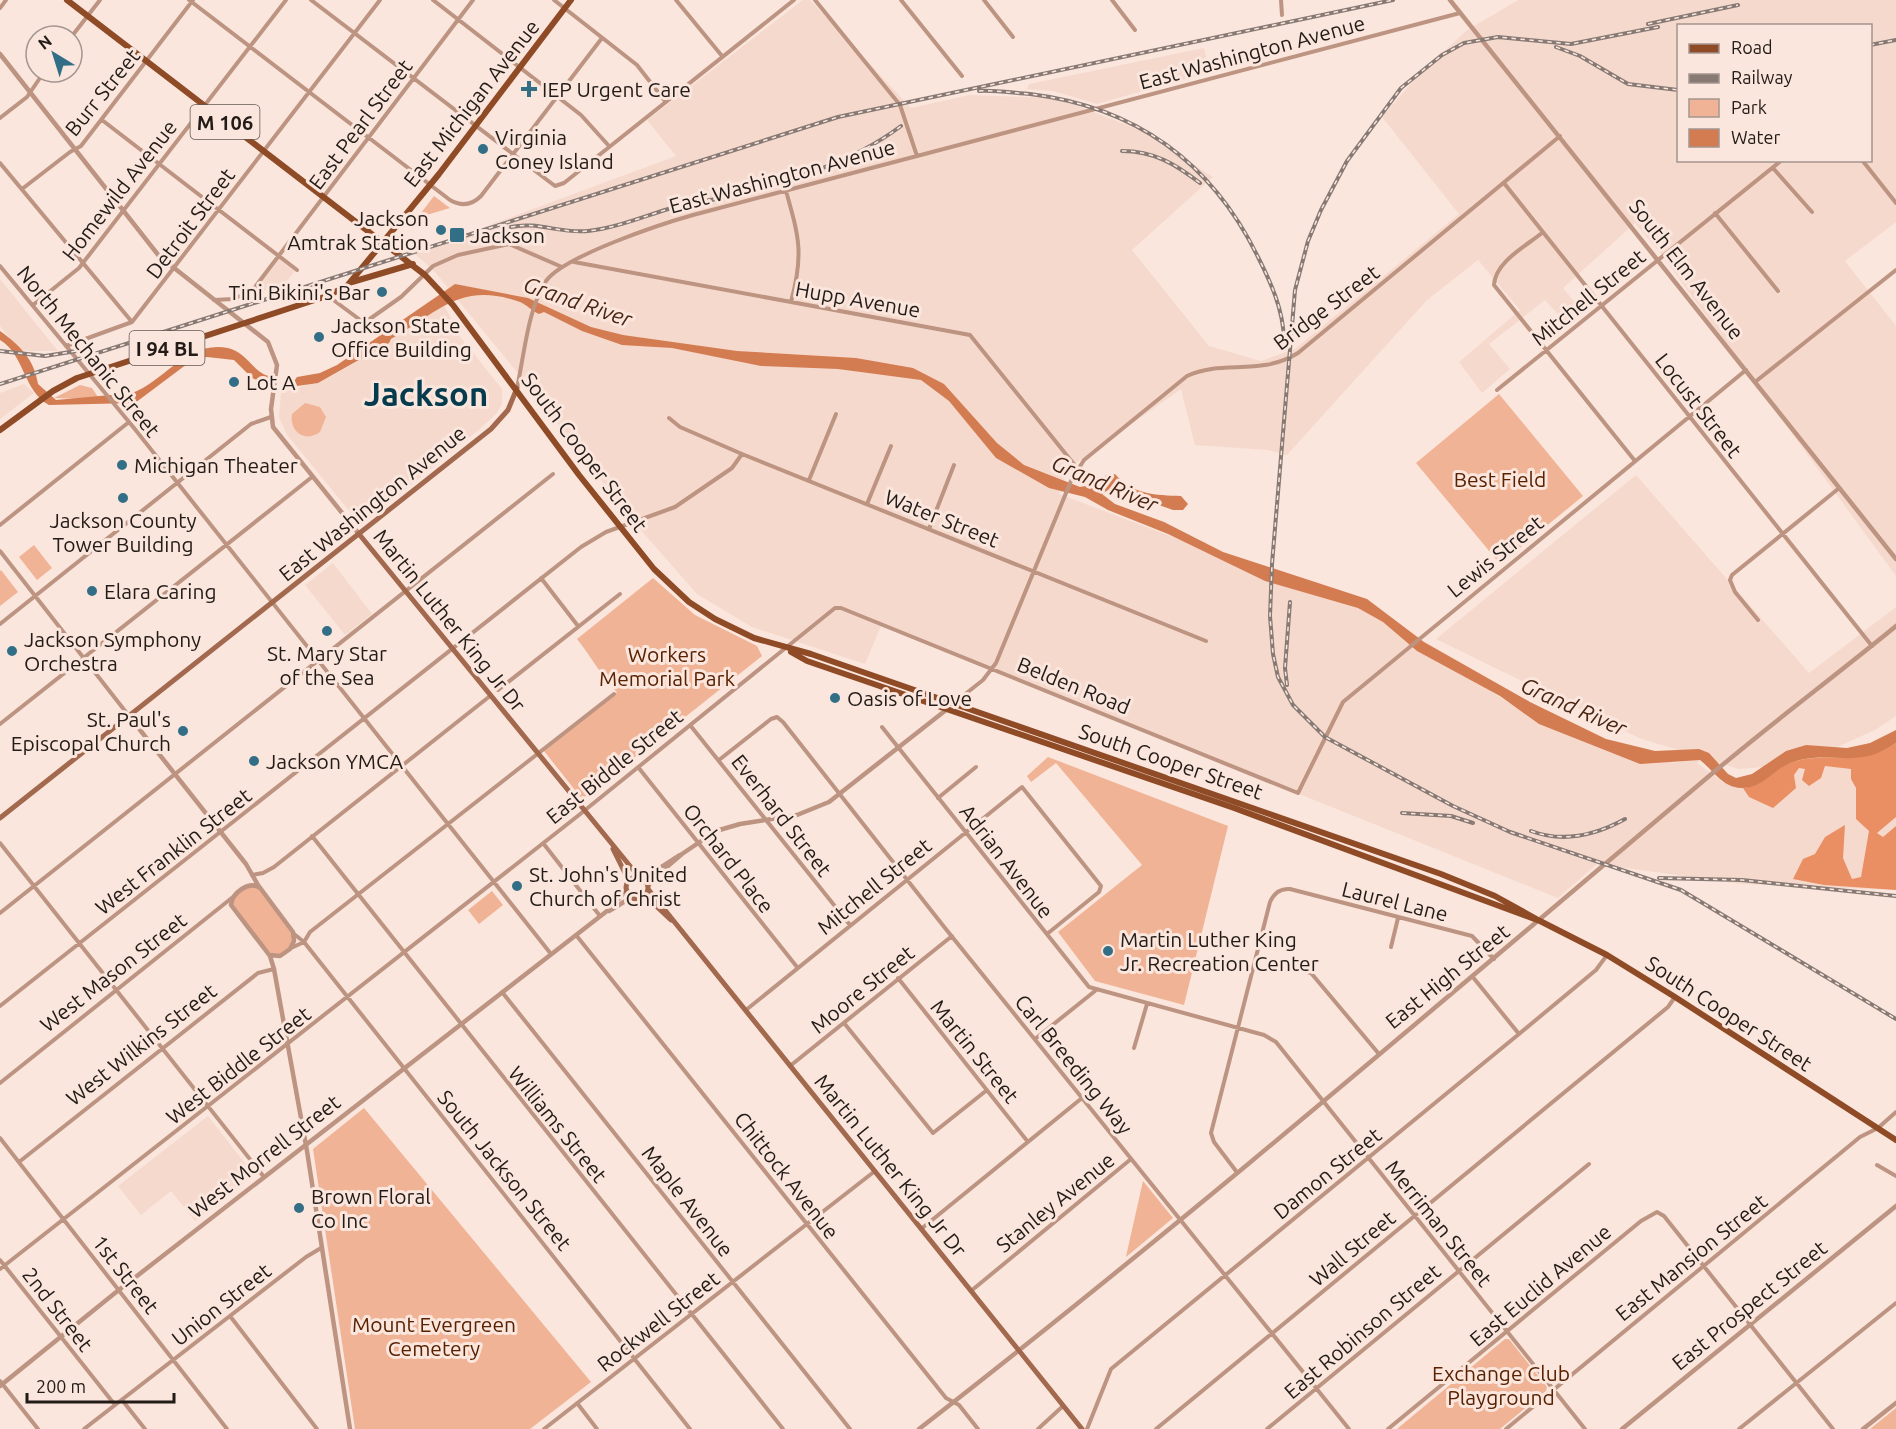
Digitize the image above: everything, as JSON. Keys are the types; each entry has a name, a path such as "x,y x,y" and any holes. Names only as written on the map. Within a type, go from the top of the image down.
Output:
{"main road":[{"name":"M 106","path":"67,0 384,242"},
{"name":"East Michigan Avenue","path":"351,282 476,126 571,0"},
{"name":"South Cooper Street","path":"384,242 413,264 453,305 517,388 568,460 654,569 689,602 735,630 785,649 807,661 1234,808 1540,921"},
{"path":"351,282 413,264"},
{"name":"I 94 BL","path":"0,430 53,391 89,374 327,296 351,282"},
{"name":"East Washington Avenue","path":"0,818 491,429 508,410 517,388"},
{"name":"Martin Luther King Jr Dr","path":"359,534 537,754 641,878"},
{"name":"South Cooper Street","path":"785,649 811,654 954,703 1441,874 1494,896 1607,955 1896,1140"},
{"path":"946,710 954,703"},
{"name":"Martin Luther King Jr Dr","path":"611,844 628,881"},
{"path":"641,878 648,888 641,898 632,897 627,890 628,881 641,878"},
{"name":"Martin Luther King Jr Dr","path":"648,888 1082,1429"},
{"name":"Martin Luther King Jr Dr","path":"641,898 654,903 675,922"}],"street":[{"path":"0,8 6,0"},
{"path":"82,24 100,0"},
{"name":"Homewild Avenue","path":"33,305 83,263 286,0"},
{"path":"311,0 555,186 564,183 794,0"},
{"name":"Detroit Street","path":"132,322 380,0"},
{"path":"434,0 592,124 609,146"},
{"name":"East Pearl Street","path":"213,300 233,299 249,293 473,0"},
{"path":"554,0 638,66 665,101"},
{"path":"676,0 722,56"},
{"path":"815,0 900,105 917,156"},
{"path":"901,0 962,76"},
{"path":"984,0 1013,37"},
{"path":"1112,0 1135,30"},
{"path":"1281,0 1282,15"},
{"name":"South Elm Avenue","path":"1450,0 1659,259 1838,489 1896,559"},
{"path":"191,1 453,202 466,204 481,196 602,38"},
{"name":"Burr Street","path":"21,189 81,146 191,1"},
{"name":"East Washington Avenue","path":"517,388 533,314 548,279 562,267 681,218 1461,13"},
{"path":"0,54 159,256 265,339 275,358 277,373 271,417 255,422 0,624"},
{"path":"0,118 27,97 36,84"},
{"path":"102,120 297,270"},
{"name":"Bridge Street","path":"954,703 993,669 1077,468 1187,376 1205,370 1269,366 1298,353 1560,136"},
{"name":"Mitchell Street","path":"1497,390 1780,162"},
{"path":"1864,162 1896,203"},
{"path":"0,163 132,322 66,346"},
{"path":"1773,168 1812,212"},
{"name":"Locust Street","path":"1504,183 1872,646"},
{"path":"786,191 799,237 801,253 791,302"},
{"path":"1715,213 1778,291"},
{"path":"1542,233 1504,264 1496,276 1494,285 1635,461"},
{"path":"364,323 401,297 435,265 447,259 509,244 562,267"},
{"name":"Hupp Avenue","path":"573,262 973,337 1077,468"},
{"name":"North Mechanic Street","path":"0,266 118,408 551,954"},
{"path":"1755,382 1896,270"},
{"path":"327,296 371,328"},
{"name":"Lewis Street","path":"1298,793 1337,709 1407,647 1746,370"},
{"path":"809,480 836,414"},
{"name":"Martin Luther King Jr Dr","path":"271,417 278,434 359,534"},
{"name":"Water Street","path":"669,418 680,427 742,454 1206,642"},
{"path":"0,525 129,422"},
{"path":"867,504 891,446"},
{"name":"West Franklin Street","path":"0,1006 591,540 659,515 687,500 735,466 742,454"},
{"path":"929,529 954,465"},
{"path":"0,913 553,474"},
{"path":"0,724 312,477"},
{"path":"1758,620 1735,592 1730,580 1738,568 1838,489"},
{"name":"South Jackson Street","path":"0,551 220,832 294,934 304,942 690,1429"},
{"path":"541,578 578,626"},
{"path":"498,690 620,594"},
{"name":"East Biddle Street","path":"493,882 839,607"},
{"name":"Belden Road","path":"839,607 1298,793"},
{"name":"East High Street","path":"919,1429 1018,1352 1540,921 1706,779 1896,626"},
{"path":"268,954 274,957 282,955 304,942 310,932 446,823 614,694"},
{"path":"252,875 269,870 490,696"},
{"path":"648,888 655,877 682,854 722,828 809,812 841,794 946,710"},
{"name":"Carl Breeding Way","path":"719,760 763,724 777,717 1349,1429"},
{"name":"Everhard Street","path":"690,725 850,925"},
{"name":"Adrian Avenue","path":"882,727 1047,934 1095,990"},
{"name":"Orchard Place","path":"638,767 797,967"},
{"path":"938,798 976,767"},
{"name":"Mitchell Street","path":"746,1010 1022,787 1100,883 1101,888 1047,934"},
{"name":"Williams Street","path":"312,836 783,1429"},
{"path":"0,843 264,1177"},
{"path":"543,843 600,916"},
{"path":"641,878 682,854"},
{"name":"West Mason Street","path":"0,1083 222,907 247,886 252,875"},
{"name":"West Biddle Street","path":"0,1269 493,882"},
{"path":"247,886 253,884 260,888"},
{"name":"Laurel Lane","path":"1256,956 1270,902 1280,890 1290,889 1472,936 1494,959"},
{"path":"607,911 627,890"},
{"path":"233,897 232,907 268,954 274,969 306,1145 350,1429"},
{"path":"607,911 632,897"},
{"path":"222,907 232,907"},
{"name":"West Morrell Street","path":"1,1384 607,911"},
{"path":"1391,947 1398,918"},
{"path":"290,949 294,934"},
{"name":"Chittock Avenue","path":"576,934 946,1398 959,1405 978,1429"},
{"name":"Moore Street","path":"790,1066 952,936"},
{"path":"274,969 282,955"},
{"name":"Damon Street","path":"1087,1429 1111,1370 1596,970 1607,955"},
{"path":"1236,1171 1214,1142 1211,1133 1256,956 1311,973 1378,1054"},
{"name":"West Wilkins Street","path":"19,1162 258,973 274,969"},
{"path":"1472,976 1519,1034"},
{"name":"Martin Street","path":"898,978 1028,1142"},
{"path":"1035,1039 1095,990"},
{"name":"Merriman Street","path":"1095,990 1264,1035 1276,1042 1586,1429"},
{"name":"Maple Avenue","path":"502,992 850,1429"},
{"name":"Wall Street","path":"1156,1429 1668,1007 1675,997"},
{"path":"1134,1048 1147,1004"},
{"path":"844,1023 933,1133 987,1090"},
{"path":"921,1229 1082,1098"},
{"name":"East Mansion Street","path":"1506,1429 1860,1137 1878,1128 1896,1112"},
{"name":"1st Street","path":"0,1138 227,1429"},
{"name":"Stanley Avenue","path":"971,1291 1131,1159"},
{"name":"East Robinson Street","path":"1267,1429 1589,1164"},
{"path":"1876,1165 1896,1176"},
{"name":"Rockwell Street","path":"544,1429 875,1171"},
{"name":"East Prospect Street","path":"1622,1429 1896,1206"},
{"name":"East Euclid Avenue","path":"1388,1429 1648,1215 1657,1212 1664,1216 1704,1265"},
{"name":"Union Street","path":"84,1429 306,1257 321,1248"},
{"name":"2nd Street","path":"0,1260 115,1405"},
{"path":"1704,1265 1833,1429"},
{"path":"1739,1429 1896,1303"},
{"path":"230,1316 317,1429"},
{"path":"1,1384 38,1429"},
{"path":"122,1400 145,1429"},
{"path":"577,1403 597,1429"},
{"path":"1863,1429 1896,1403"},
{"path":"1038,1429 1063,1406"}],"shaded area":[{"path":"803,0 810,0 911,108 969,95 1051,98 1073,104 1137,129 1213,177 1132,250 1209,346 1261,361 1295,349 1459,214 1382,117 1415,79 1466,31 1518,0 1896,0 1896,222 1845,261 1896,326 1896,576 1661,254 1635,223 1563,288 1582,311 1566,323 1545,300 1489,344 1510,369 1482,393 1459,362 1520,310 1478,260 1427,300 1287,455 1268,450 1195,445 1181,389 1069,468 1059,494 1364,609 1526,714 1674,763 1700,760 1697,763 1724,783 1797,764 1739,769 1639,738 1436,639 1636,475 1809,673 1896,607 1896,716 1875,730 1802,763 1871,761 1896,746 1896,890 1742,884 1597,864 1558,898 881,626 865,664 752,627 697,594 632,520 526,383 435,272 414,253 676,156 647,120"},
{"path":"1204,48 1210,72 1097,104 1053,91 1027,89 1029,84"},
{"path":"279,259 295,271 285,283 261,292 257,287"},
{"path":"0,279 58,351 18,349 0,326"},
{"path":"444,305 451,318 449,323 502,389 502,404 496,414 481,428 367,521 355,518 287,435 279,417 281,393 328,378 365,357"},
{"path":"24,384 34,393 0,419 0,393"},
{"path":"333,563 372,614 345,635 305,585"},
{"path":"1896,743 1896,817 1877,833 1883,837 1896,826 1896,890 1824,885 1793,879 1803,859 1815,854 1825,837 1845,825 1843,858 1852,879 1861,877 1869,831 1856,819 1856,788 1851,779 1851,769 1825,766 1821,778 1809,786 1802,780 1805,769 1799,768 1794,775 1796,788 1773,808 1749,797 1743,788 1758,784 1782,767 1796,761 1809,758 1871,755"},
{"path":"208,1116 254,1175 195,1221 171,1191 141,1215 118,1186"}],"green space":[{"path":"434,196 450,208 423,216 421,213"},
{"path":"80,385 92,388 98,397 54,398"},
{"name":"Best Field","path":"1499,394 1583,496 1500,564 1416,463"},
{"path":"305,403 320,407 326,417 320,432 309,436 299,434 292,420 292,414"},
{"path":"34,545 52,568 37,580 19,557"},
{"path":"0,571 18,592 0,606"},
{"name":"Workers Memorial Park","path":"653,578 695,615 757,646 762,656 582,799 544,751 617,692 577,639"},
{"path":"1048,757 1228,826 1184,1005 1095,981 1058,932 1142,865 1056,763 1031,782 1027,776"},
{"path":"258,885 291,927 293,945 282,955 271,956 232,907 231,900 247,886"},
{"path":"492,891 503,905 479,924 468,910"},
{"name":"Mount Evergreen Cemetery","path":"364,1108 591,1382 530,1429 355,1429 313,1149"},
{"path":"1143,1181 1173,1218 1126,1257 1127,1252"},
{"name":"Exchange Club Playground","path":"1505,1339 1509,1339 1547,1387 1546,1391 1500,1429 1397,1429"},
{"path":"1896,1408 1896,1429 1870,1429"}],"water":[{"name":"Grand River","path":"455,284 528,298 591,327 623,335 737,351 856,358 913,368 944,384 997,443 1024,465 1080,487 1101,483 1106,475 1115,474 1137,490 1181,496 1188,504 1183,510 1173,510 1111,488 1102,494 1115,504 1164,522 1223,552 1367,599 1424,642 1530,702 1606,739 1655,751 1699,749 1709,753 1728,774 1736,778 1752,774 1786,751 1806,745 1847,748 1870,743 1896,730 1896,743 1869,756 1820,757 1793,762 1756,785 1741,788 1729,785 1700,760 1640,764 1539,724 1500,696 1417,651 1383,622 1358,608 1265,581 1168,534 1108,510 1085,497 1049,488 996,458 949,401 921,380 838,369 761,366 672,348 622,345 582,331 544,312 539,314 520,302 499,296 481,295 451,302 391,339 389,343 318,383 290,387 297,377 320,373 337,365"},
{"path":"0,331 25,353 33,367 38,384 56,400 132,393 155,380 188,356 213,347 228,348 241,354 260,371 270,376 264,383 252,378 234,360 207,357 191,361 135,403 49,405 40,399 15,355 0,340"}],"railway":[{"path":"0,384 838,117 1393,0"},
{"path":"1648,24 1738,5"},
{"path":"1658,27 1571,44 1498,37 1464,43 1442,55 1401,88 1347,161 1321,210 1308,241 1295,290 1272,564 1270,616 1273,654 1278,677 1293,705 1325,737 1453,806 1510,832 1681,890 1896,1019"},
{"path":"1872,45 1896,40"},
{"path":"1556,47 1580,56 1628,84 1677,90"},
{"path":"979,91 1030,94 1068,101 1103,111 1136,126 1166,144 1193,167 1217,193 1239,223 1272,286 1279,307 1284,339"},
{"path":"511,227 530,226 568,231 588,231 610,227 675,207 744,192 815,171 860,152 901,126"},
{"path":"1122,151 1144,153 1164,160 1200,183"},
{"path":"0,351 45,356 83,350"},
{"path":"1287,685 1285,668 1290,602"},
{"path":"1402,813 1451,816 1473,823"},
{"path":"1531,831 1543,835 1579,836 1614,825 1625,819"},
{"path":"1659,878 1742,880 1896,896"}],"place":[{"name":"IEP Urgent Care","path":"529,89"},
{"name":"Virginia Coney Island","path":"483,149"},
{"name":"Jackson Amtrak Station","path":"441,230"},
{"name":"Jackson","path":"457,235"},
{"name":"Tini Bikini's Bar","path":"382,292"},
{"name":"Jackson State Office Building","path":"319,337"},
{"name":"Lot A","path":"234,382"},
{"name":"Michigan Theater","path":"122,465"},
{"name":"Jackson County Tower Building","path":"123,498"},
{"name":"Elara Caring","path":"92,591"},
{"name":"St. Mary Star of the Sea","path":"327,631"},
{"name":"Jackson Symphony Orchestra","path":"12,651"},
{"name":"Oasis of Love","path":"835,698"},
{"name":"St. Paul's Episcopal Church","path":"183,731"},
{"name":"Jackson YMCA","path":"254,761"},
{"name":"St. John's United Church of Christ","path":"517,886"},
{"name":"Martin Luther King Jr. Recreation Center","path":"1108,951"},
{"name":"Brown Floral Co Inc","path":"299,1208"}],"district":[{"name":"Jackson","path":"426,393"}]}
